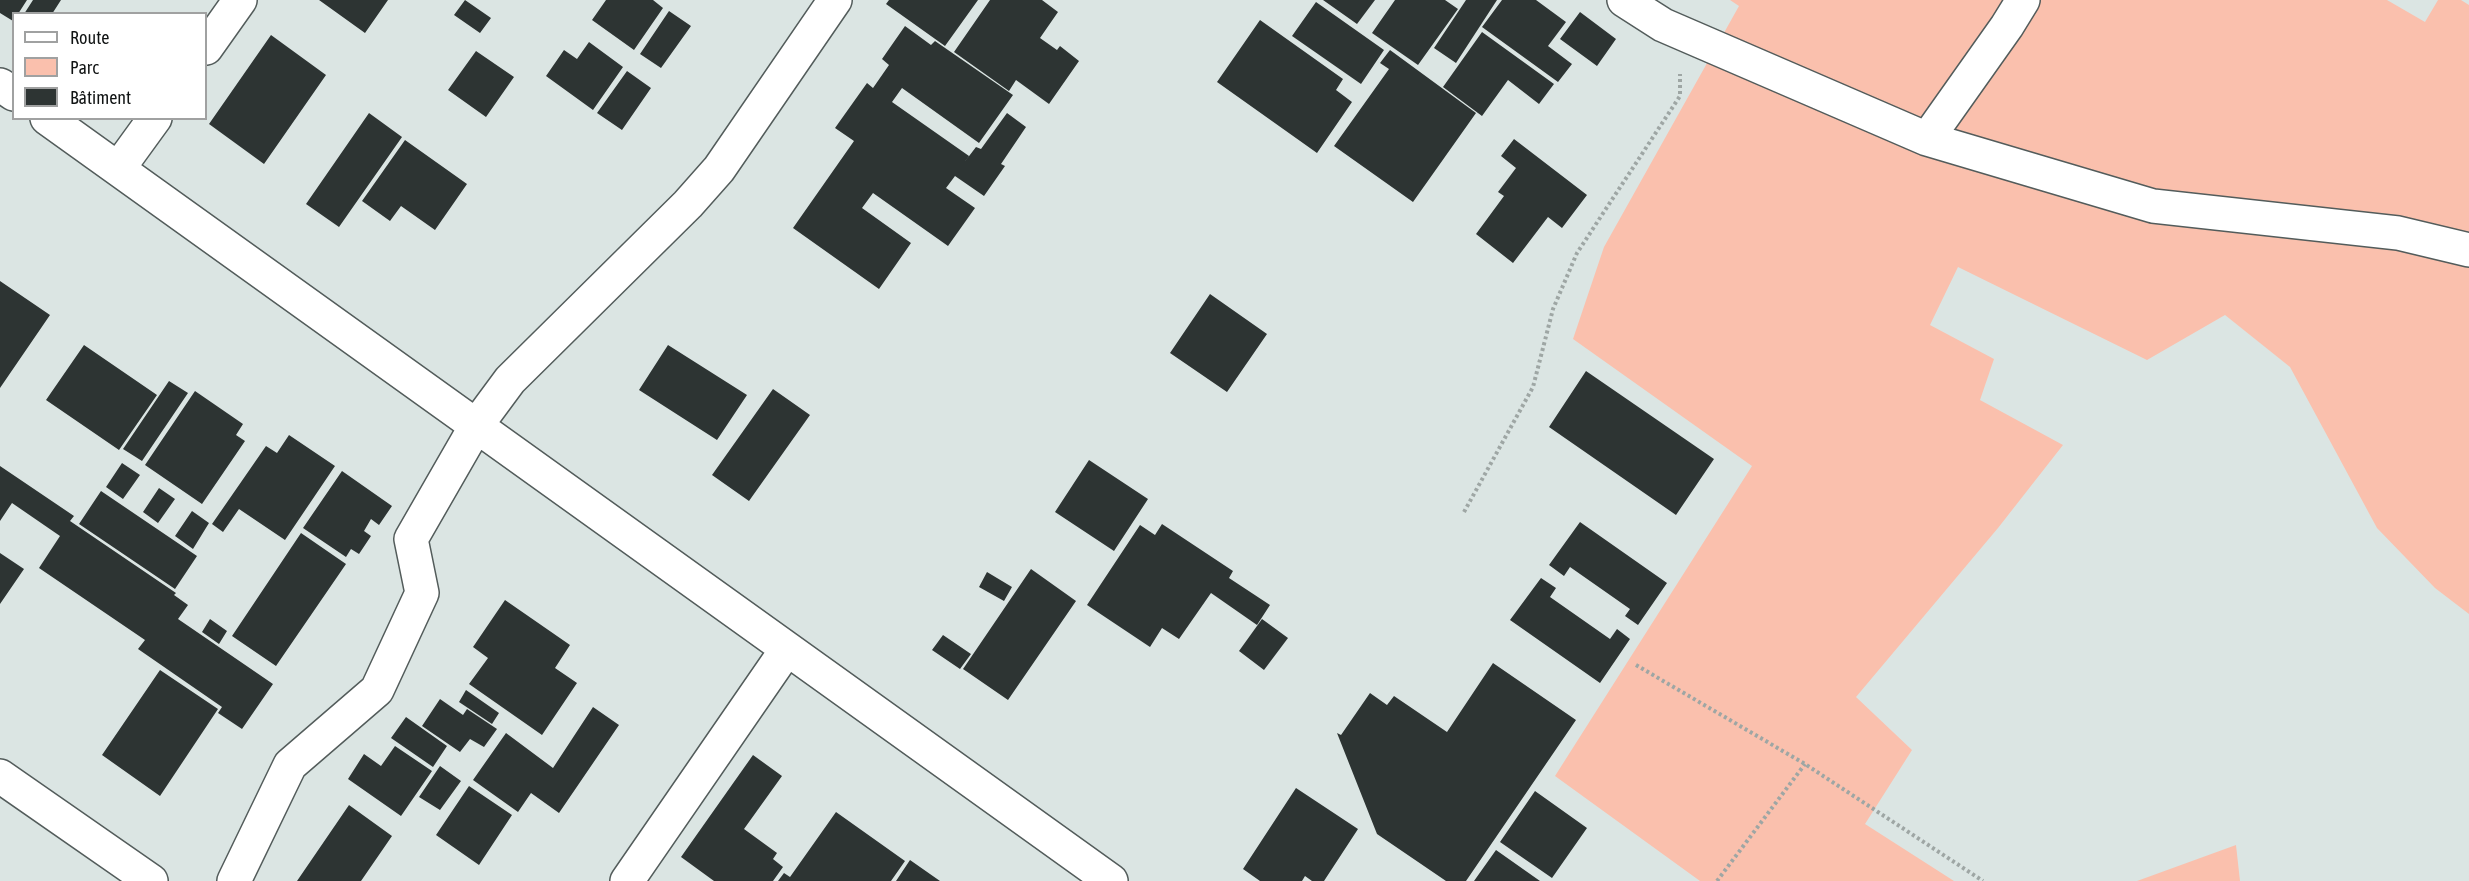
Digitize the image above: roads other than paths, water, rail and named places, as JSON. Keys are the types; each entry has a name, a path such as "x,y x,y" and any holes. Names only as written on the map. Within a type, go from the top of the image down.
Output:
{"street":[{"path":"207,47 240,0"},
{"path":"234,881 290,765 377,690 422,593 411,539 476,426 510,380 688,204 718,169 835,0"},
{"path":"1624,0 1663,25 1927,139 2153,206 2398,233 2469,250"},
{"path":"1927,139 2023,0"},
{"path":"50,120 1111,881"},
{"path":"118,169 154,120"},
{"path":"627,881 787,649"},
{"path":"0,776 152,881"}]}
